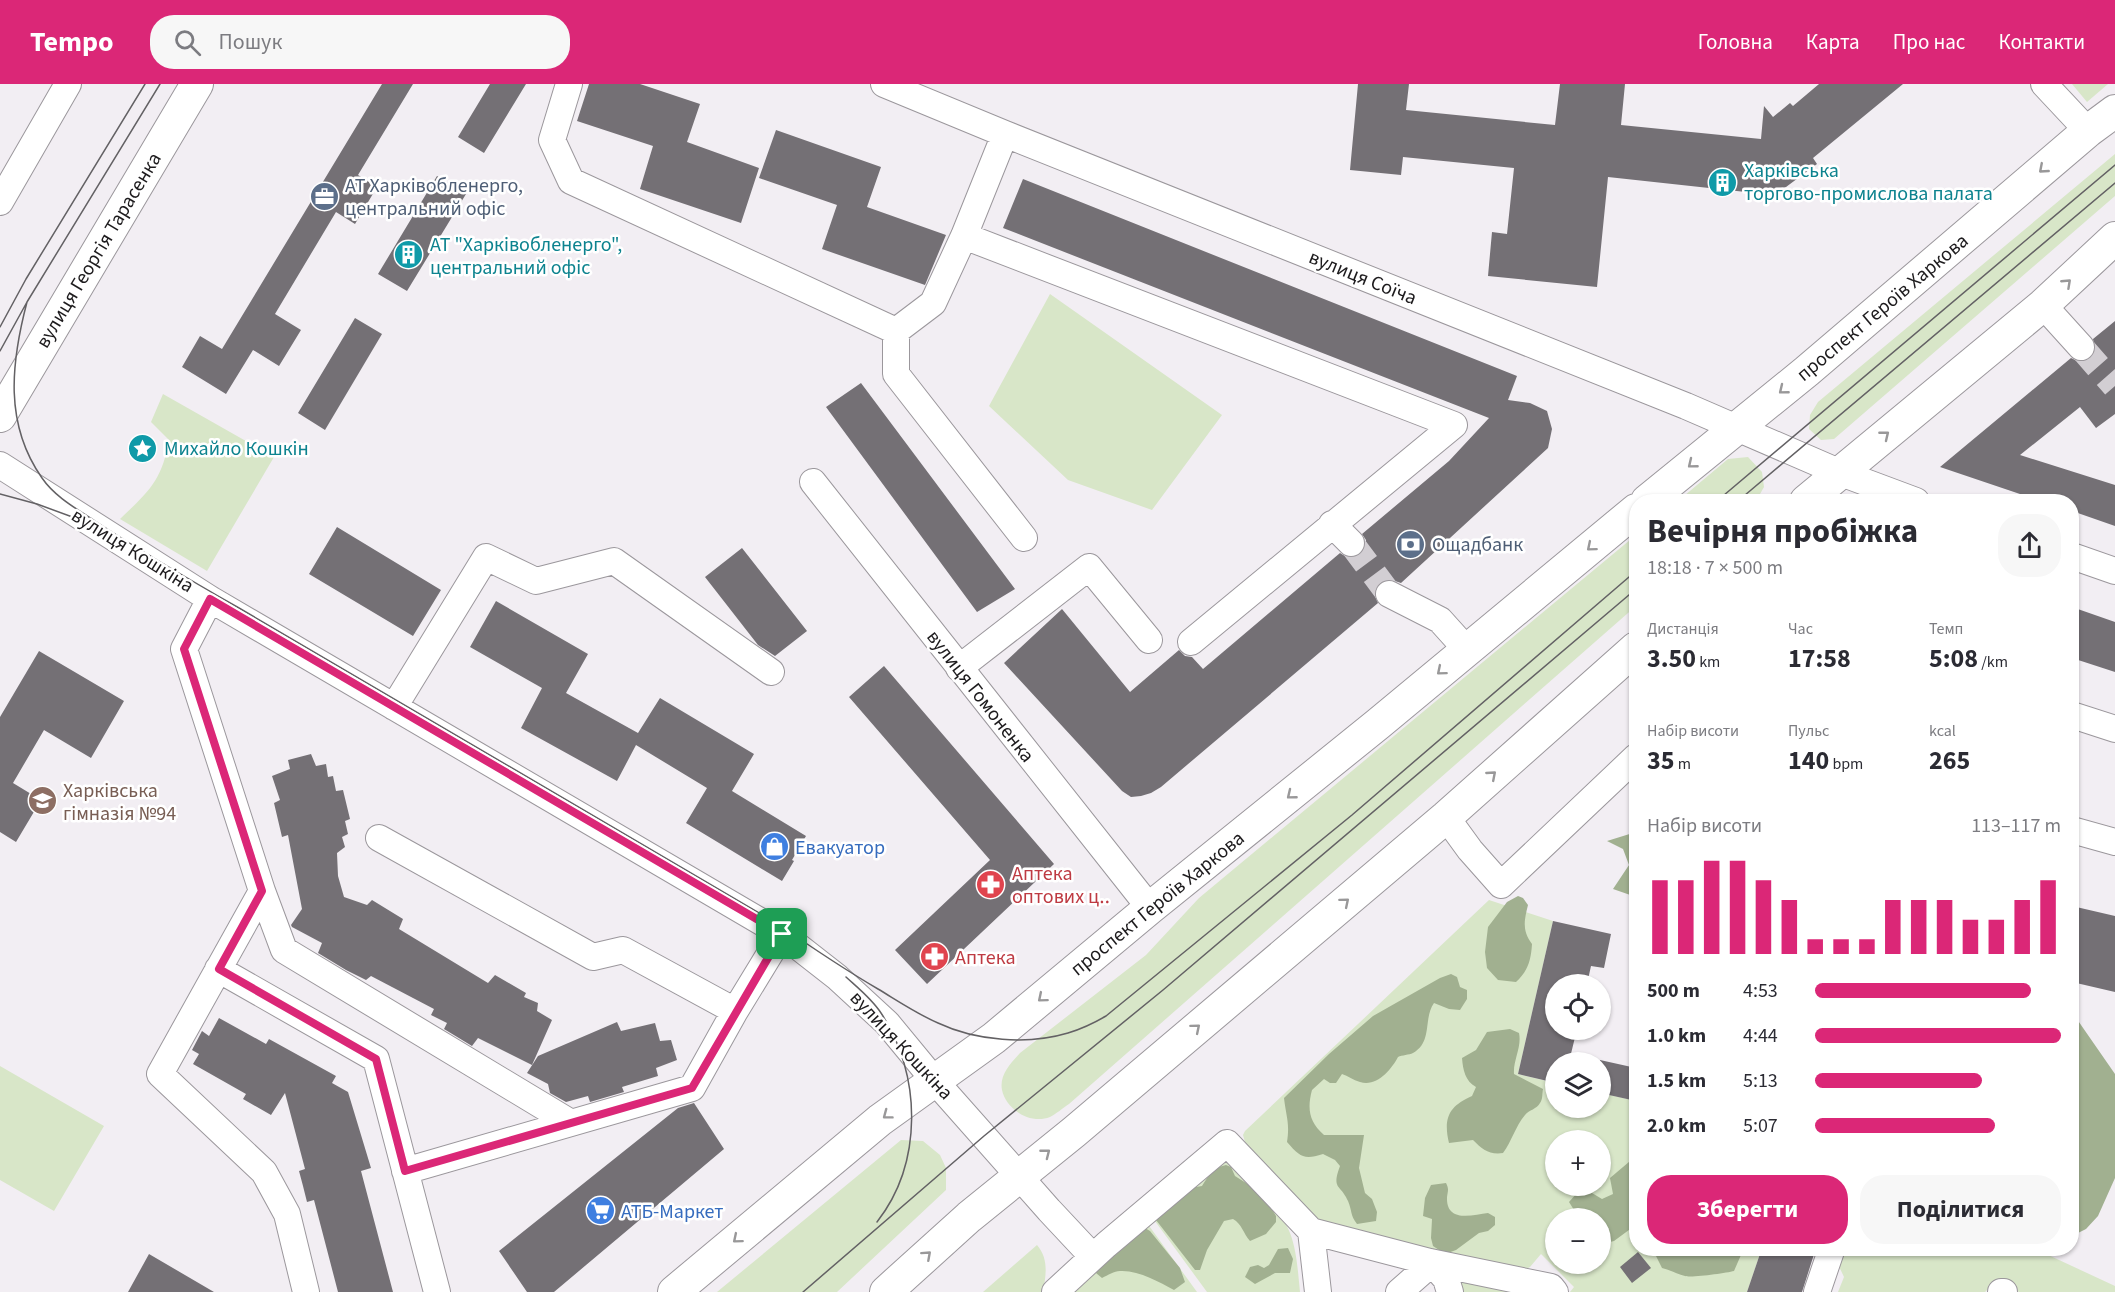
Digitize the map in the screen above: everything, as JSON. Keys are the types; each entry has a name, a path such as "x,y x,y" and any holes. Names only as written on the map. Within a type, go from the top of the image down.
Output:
{"main road":[{"name":"вулиця Георгія Тарасенка","path":"0,416 197,84"},
{"name":"проспект Героїв Харкова","path":"1656,494 1807,371 2088,131 2115,111"},
{"path":"1815,494 2043,305 2115,238"},
{"name":"проспект Героїв Харкова","path":"675,1292 880,1120 994,1038 1629,516"},
{"path":"886,1292 969,1217 1074,1132 1446,817 1629,654"}],"street":[{"path":"0,202 68,84"},
{"path":"569,84 552,140 571,182 896,331"},
{"name":"вулиця Соїча","path":"884,84 1737,427 1841,473 1897,494"},
{"path":"2044,84 2088,131"},
{"path":"896,331 933,303 964,236 1005,134"},
{"path":"964,236 1454,425 1191,642"},
{"path":"2043,305 2081,347"},
{"path":"896,331 896,374 1024,538"},
{"name":"вулиця Кошкіна","path":"0,465 210,599 782,934 867,1003 887,1023 934,1080 1093,1257"},
{"name":"вулиця Гомоненка","path":"813,482 1150,908"},
{"path":"1332,524 1351,543"},
{"path":"394,707 486,557 536,581 615,561 771,672"},
{"path":"2079,558 2115,571"},
{"path":"959,668 1089,567 1149,640"},
{"path":"1389,594 1440,620 1467,650"},
{"path":"210,599 184,649 262,891 284,950 571,1123"},
{"path":"2079,717 2115,729"},
{"path":"1446,817 1470,850 1501,885 1629,764"},
{"path":"2079,832 2115,842"},
{"path":"379,838 593,957 623,950 735,1011"},
{"path":"262,891 160,1074 264,1172 287,1214 306,1292"},
{"path":"405,1171 692,1088 782,934"},
{"path":"219,969 376,1059 437,1292"},
{"path":"1055,1292 1227,1143 1311,1231 1432,1263 1551,1287 1555,1292"},
{"path":"1311,1231 1318,1292"},
{"path":"1817,1292 1829,1256"},
{"path":"1399,1292 1432,1263"},
{"path":"1432,1263 1446,1279 1450,1292"}],"green space":[{"path":"2072,84 2108,84 2087,102"},
{"path":"2115,154 2115,196 1834,439 1821,440 1809,429 1810,415 1818,402"},
{"path":"1050,294 1222,415 1152,510 1068,480 989,406"},
{"path":"163,394 274,457 207,571 120,519 146,493 162,466 169,440 151,422"},
{"path":"1748,457 1762,472 1764,487 1760,494 1686,494 1728,459"},
{"path":"1629,541 1629,612 1069,1104 1052,1116 1042,1119 1027,1117 1014,1109 1004,1097 1002,1079 1006,1070 1020,1053 1146,955 1199,898"},
{"path":"1629,834 1629,865 1623,849 1607,841"},
{"path":"1629,865 1629,895 1613,889"},
{"path":"1518,896 1523,898 1528,905 1525,925 1532,944 1530,960 1516,982 1498,980 1487,968 1485,952 1488,927 1507,902"},
{"path":"1489,900 1553,921 1518,1074 1545,1081 1545,1118 1611,1118 1611,1095 1629,1099 1629,1256 1759,1256 1747,1292 1570,1292 1574,1287 1561,1274 1611,1274 1611,1208 1545,1208 1545,1258 1541,1254 1530,1267 1520,1272 1321,1222 1290,1196 1245,1142 1243,1135 1245,1131"},
{"path":"1451,974 1457,977 1460,987 1467,990 1467,999 1460,1010 1449,1009 1434,1003 1426,1036 1419,1048 1413,1053 1398,1057 1392,1067 1378,1080 1360,1082 1342,1074 1336,1083 1330,1083 1324,1079 1312,1090 1310,1115 1324,1135 1364,1135 1359,1168 1365,1193 1372,1199 1377,1212 1376,1221 1357,1224 1348,1201 1338,1186 1336,1179 1340,1166 1335,1160 1323,1154 1303,1156 1287,1142 1288,1124 1284,1098 1329,1054 1373,1016"},
{"path":"2079,1022 2115,1074 2115,1178 2098,1216 2086,1229 2079,1232"},
{"path":"1510,1029 1519,1033 1520,1038 1514,1074 1543,1089 1541,1101 1537,1107 1527,1113 1503,1153 1486,1151 1473,1140 1449,1143 1447,1127 1450,1114 1458,1104 1472,1096 1476,1087 1465,1075 1462,1058 1476,1050 1487,1032"},
{"path":"0,1066 104,1126 54,1211 0,1180"},
{"path":"901,1140 923,1141 940,1155 946,1168 946,1190 837,1292 717,1292"},
{"path":"1226,1160 1232,1161 1256,1186 1285,1223 1294,1247 1300,1292 1207,1292 1152,1217"},
{"path":"1629,1162 1629,1230 1611,1242 1611,1208 1573,1208 1569,1202 1574,1196 1597,1196 1602,1199 1613,1194 1611,1177"},
{"path":"1226,1165 1231,1167 1235,1176 1257,1190 1269,1204 1276,1216 1276,1222 1266,1234 1250,1241 1236,1221 1233,1219 1224,1221 1207,1250 1200,1270 1195,1270 1156,1220 1190,1188 1202,1186 1212,1172"},
{"path":"1446,1183 1448,1205 1451,1211 1461,1216 1488,1213 1495,1217 1495,1225 1488,1231 1479,1233 1456,1250 1445,1254 1433,1246 1432,1219 1423,1216 1425,1198 1431,1185"},
{"path":"1147,1223 1197,1292 1069,1292"},
{"path":"1145,1228 1180,1268 1185,1282 1174,1290 1134,1272 1118,1271 1102,1278 1096,1273 1097,1269"},
{"path":"1037,1245 1045,1262 1043,1292 983,1292"},
{"path":"1288,1248 1293,1259 1290,1273 1275,1273 1255,1284 1245,1277 1250,1267 1258,1265 1264,1268 1269,1265 1278,1249"},
{"path":"1656,1256 1741,1256 1734,1271 1709,1275 1682,1275 1662,1268"},
{"path":"1834,1256 2050,1256 2115,1286 2115,1292 2019,1292 1998,1280 1985,1292 1838,1292 1844,1277"},
{"path":"1448,1277 1526,1292 1453,1292"}],"building":[{"path":"382,84 413,84 358,175 377,187 355,224 336,212 275,314 301,330 279,366 253,350 226,394 182,367 200,336 222,349"},
{"path":"490,84 526,84 484,153 458,137"},
{"path":"589,84 640,84 700,104 687,142 759,168 741,223 640,189 653,146 577,121"},
{"name":"Харківська торгово-промислова палата","path":"1358,84 1409,84 1406,110 1555,125 1560,84 1625,84 1621,125 1761,139 1764,106 1773,117 1790,103 1793,106 1819,84 1903,84 1813,158 1817,164 1786,187 1755,193 1608,177 1597,287 1488,276 1492,232 1507,234 1514,168 1403,157 1401,175 1350,170"},
{"path":"776,130 881,167 867,207 946,235 925,285 822,249 837,205 759,178"},
{"path":"437,176 466,194 407,291 378,274"},
{"path":"1023,179 1517,376 1508,400 1530,403 1547,411 1552,429 1548,448 1401,583 1389,579 1380,582 1374,594 1378,603 1161,787 1141,796 1131,797 1122,791 1004,663 1062,609 1130,692 1179,650 1185,656 1192,657 1203,669 1340,553 1348,558 1361,554 1366,546 1366,540 1362,534 1449,461 1489,418 1003,228"},
{"path":"355,318 382,334 325,430 298,413"},
{"path":"2115,321 2115,414 2096,428 2080,407 2020,455 2115,485 2115,526 2079,513 2079,494 2020,494 1940,467 2071,358 2084,362 2091,358 2095,351 2093,339"},
{"path":"861,383 1015,589 977,612 826,407"},
{"path":"337,527 441,590 413,636 309,574"},
{"path":"742,548 807,631 775,656 758,645 705,577"},
{"path":"496,601 588,654 566,693 638,733 660,698 754,754 732,791 806,836 782,881 686,823 707,788 636,745 617,781 521,728 542,688 470,647"},
{"path":"2079,609 2115,622 2115,672 2079,660"},
{"path":"39,651 124,701 91,758 44,730 13,783 41,800 16,842 0,832 0,717"},
{"path":"884,666 1054,864 927,984 895,950 990,860 849,697"},
{"path":"311,754 316,766 326,764 328,777 333,776 336,791 343,790 350,819 345,821 348,834 342,837 345,847 337,853 338,876 344,897 367,905 372,900 403,919 399,929 488,983 495,975 526,993 524,997 538,1003 537,1011 552,1020 532,1065 478,1038 472,1046 444,1029 447,1023 431,1015 434,1009 371,976 366,980 346,970 318,953 322,943 292,927 291,925 302,909 288,835 282,837 274,803 280,800 272,776 290,769 288,760"},
{"path":"2079,908 2115,916 2115,992 2079,984"},
{"path":"1553,921 1611,934 1604,968 1591,966 1589,974 1545,974 1545,1040 1574,1040 1571,1052 1545,1052 1545,1080 1518,1074"},
{"path":"219,1018 266,1044 269,1039 336,1076 332,1083 348,1092 371,1168 361,1171 393,1292 338,1292 314,1200 307,1202 299,1171 305,1169 285,1093 271,1115 243,1099 246,1094 193,1064 199,1054 192,1050 202,1031 209,1036"},
{"path":"617,1022 621,1031 655,1023 660,1041 671,1040 677,1060 656,1068 658,1076 622,1087 624,1092 590,1102 588,1096 566,1102 550,1093 548,1084 527,1073 538,1056"},
{"path":"1611,1062 1629,1066 1629,1099 1611,1095"},
{"name":"АТБ-Маркет","path":"694,1103 724,1149 554,1292 527,1292 499,1251 678,1108"},
{"path":"149,1254 214,1292 128,1292"},
{"path":"1633,1256 1641,1256 1651,1268 1632,1283 1620,1267"},
{"path":"1759,1256 1813,1256 1802,1292 1747,1292"}],"tunnel":[{"path":"2081,347 2115,386"},
{"path":"1351,543 1389,594"}],"tram line":[{"path":"0,327 26,279 145,84"},
{"path":"0,351 27,302 160,84"},
{"path":"1725,494 2115,165"},
{"path":"1746,494 2115,183"},
{"path":"27,302 17,348 14,393 16,415 21,436 42,478 67,502 130,544 778,924 840,966 908,1007 953,1029 985,1037 1019,1040 1052,1037 1078,1030 1106,1016 1352,815 1629,577"},
{"path":"0,494 37,504 86,522"},
{"path":"803,1292 984,1136 1163,990 1629,595"},
{"path":"846,977 869,998 881,1013 894,1037 904,1064 910,1091 912,1119 903,1173 892,1199 877,1222"}],"place":[{"name":"Харківська торгово-промислова палата","path":"1723,182"},
{"name":"АТ Харківобленерго, центральний офіс","path":"324,197"},
{"name":"АТ \"Харківобленерго\", центральний офіс","path":"409,255"},
{"name":"Михайло Кошкін","path":"143,448"},
{"name":"Ощадбанк","path":"1411,544"},
{"name":"Харківська гімназія №94","path":"42,801"},
{"name":"Евакуатор","path":"774,847"},
{"name":"Аптека оптових ц‥","path":"991,884"},
{"name":"Аптека","path":"934,957"},
{"name":"АТБ-Маркет","path":"600,1211"}],"route":[{"path":"210,599 782,934 692,1088 405,1171 376,1059 219,969 262,891 184,649 210,599"}]}
